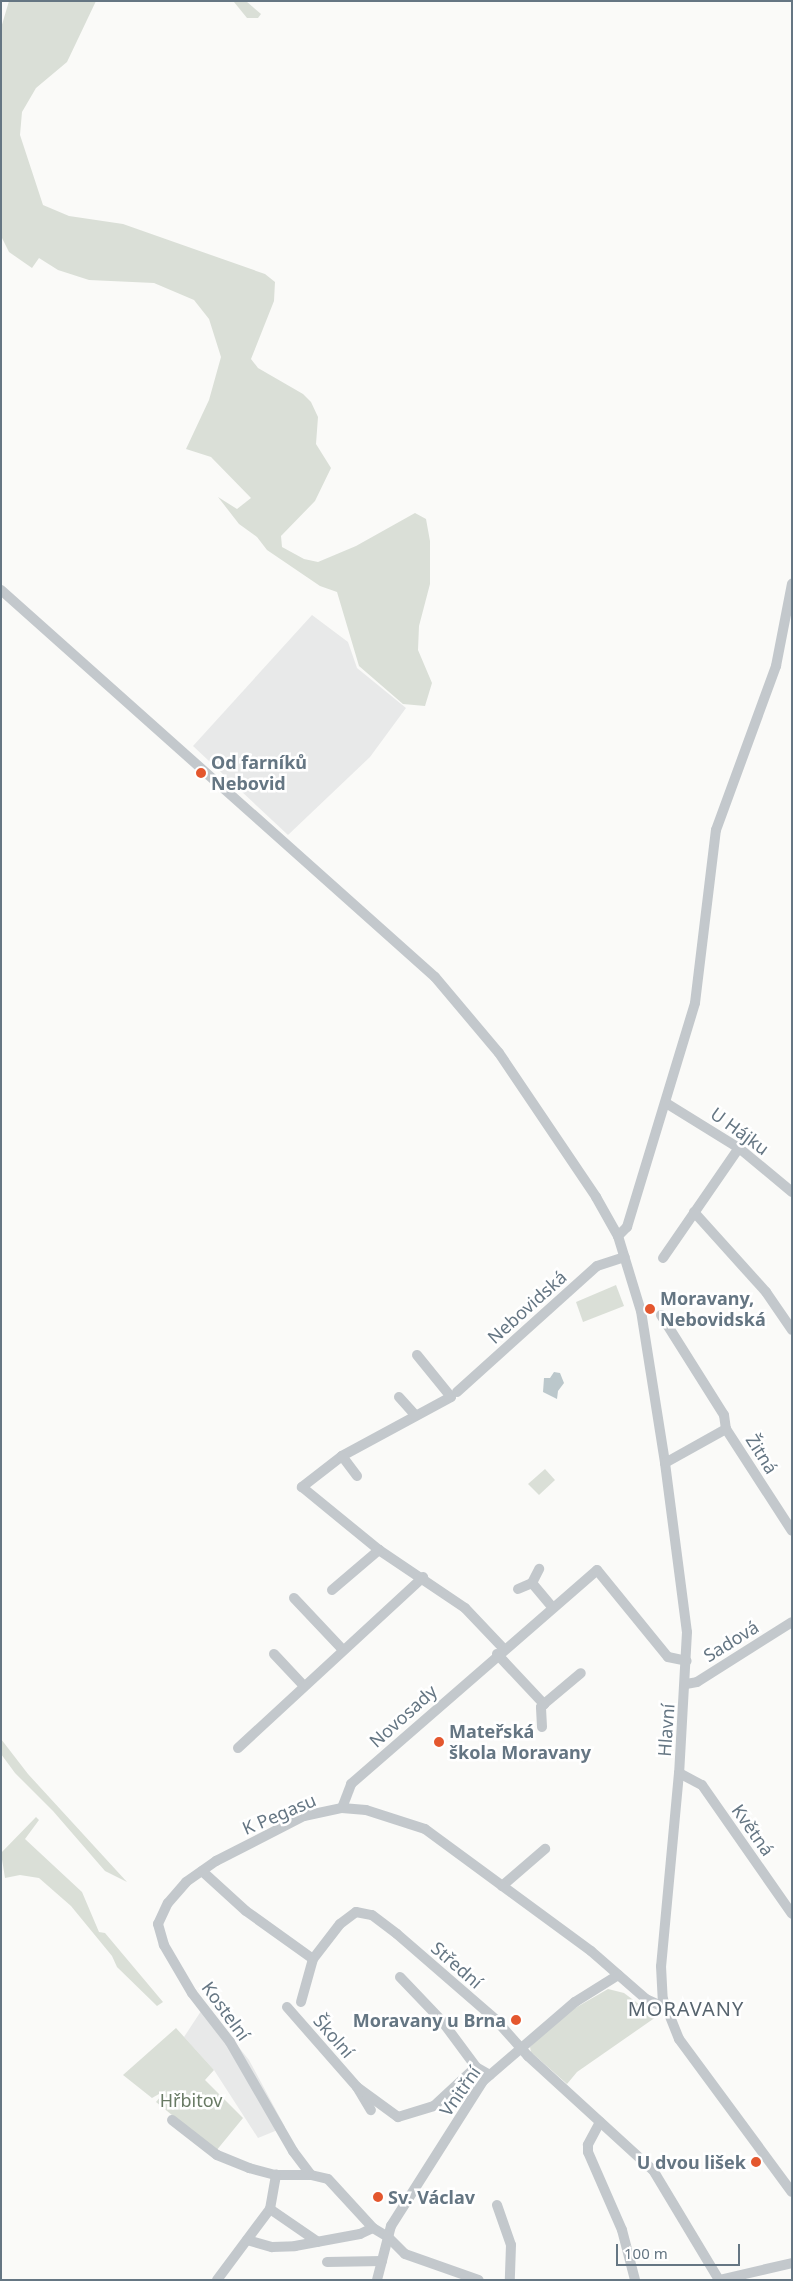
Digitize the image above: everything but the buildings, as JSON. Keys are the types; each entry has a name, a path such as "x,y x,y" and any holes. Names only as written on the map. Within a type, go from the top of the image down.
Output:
{"street":[{"path":"618,1236 627,1227 695,1003 716,830 776,666 792,584"},
{"name":"Hlavní","path":"1,590 435,977 499,1053 596,1197 618,1236 641,1311 683,1586 687,1662 661,1966 665,2008 679,2039 792,2192"},
{"name":"U Hájku","path":"666,1103 739,1148 792,1192"},
{"path":"663,1258 739,1148"},
{"path":"694,1212 766,1292 792,1330"},
{"name":"Nebovidská","path":"457,1392 597,1266 625,1257"},
{"path":"661,1315 724,1415 726,1429"},
{"path":"417,1355 451,1397 342,1456 302,1487 379,1550 423,1577 465,1608 544,1704"},
{"path":"399,1397 416,1416"},
{"name":"Žitná","path":"665,1463 726,1429 792,1532"},
{"path":"342,1456 357,1476"},
{"path":"332,1590 379,1550"},
{"path":"518,1589 532,1583 539,1569"},
{"name":"Novosady","path":"342,1808 351,1784 500,1651 597,1570 668,1657 687,1662"},
{"path":"238,1748 423,1577"},
{"path":"532,1583 552,1606"},
{"path":"294,1598 344,1650"},
{"name":"Sadová","path":"686,1684 697,1682 792,1622"},
{"path":"274,1654 304,1686"},
{"path":"542,1727 541,1707 581,1673"},
{"name":"Květná","path":"679,1773 702,1785 792,1914"},
{"name":"K Pegasu","path":"202,1871 304,1816 342,1808 383,1814 425,1829 591,1951 618,1975"},
{"path":"502,1886 545,1850"},
{"path":"202,1871 246,1911 313,1959"},
{"name":"Kostelní","path":"202,1871 180,1887 168,1903 158,1920 160,1938 192,1994 230,2042 293,2151 311,2175"},
{"name":"Střední","path":"313,1959 346,1919 356,1912 367,1913 397,1934 495,2019 520,2047 659,2177 719,2280"},
{"name":"Školní","path":"301,2002 313,1959"},
{"path":"618,1975 646,1999 665,2008"},
{"name":"Vnitřní","path":"377,2280 388,2237 402,2207 490,2074 575,2002 618,1975"},
{"path":"400,1977 442,2020 476,2067 490,2074"},
{"name":"Školní","path":"287,2007 357,2087 372,2110"},
{"name":"Školní","path":"357,2087 398,2116 434,2106 476,2067"},
{"path":"172,2120 217,2155 276,2176 311,2175 335,2184 373,2228 388,2237 405,2254 479,2280"},
{"path":"600,2122 588,2152 622,2230 636,2280"},
{"path":"217,2280 270,2209 276,2176"},
{"path":"497,2205 511,2245 510,2280"},
{"path":"270,2209 318,2242"},
{"path":"247,2240 272,2247 318,2242 360,2234 373,2228"},
{"path":"328,2262 382,2261"},
{"path":"719,2280 755,2276 792,2263"}],"shaded area":[{"path":"312,615 348,642 357,668 406,708 370,757 288,835 193,746"},
{"path":"554,1372 560,1373 564,1383 558,1391 557,1399 543,1392 544,1378 550,1378"},
{"path":"205,2005 249,2060 285,2127 258,2138 214,2070 184,2037"}],"green space":[{"path":"9,1 96,1 67,62 36,88 22,112 20,135 43,205 69,216 123,224 265,274 275,282 274,301 251,359 258,368 303,394 311,402 318,417 316,444 331,468 315,501 281,536 282,547 304,559 318,562 356,546 415,513 426,519 430,541 430,584 419,626 418,650 432,683 425,706 403,704 359,666 337,592 320,586 267,550 257,537 239,524 218,497 237,509 251,498 211,457 186,449 209,400 221,357 209,319 194,300 154,283 89,280 58,270 39,258 32,268 9,252 1,236 1,28"},
{"path":"246,1 261,14 258,18 247,18 234,2"},
{"path":"616,1285 624,1306 583,1322 576,1302"},
{"path":"545,1469 555,1480 539,1495 528,1484"},
{"path":"1,1739 28,1774 127,1882 105,1871 53,1811 15,1773 1,1754"},
{"path":"36,1817 39,1820 25,1839 82,1892 99,1932 105,1933 163,2002 157,2006 117,1967 112,1956 71,1906 39,1878 20,1875 5,1878 1,1853"},
{"path":"608,1989 624,1993 656,2017 577,2072 567,2084 531,2052 530,2047 563,2015"},
{"name":"Hřbitov","path":"176,2028 214,2070 205,2080 243,2118 216,2151 156,2102 166,2090 152,2098 123,2075"}],"place":[{"name":"Od farníků Nebovid","path":"201,773"},
{"name":"Moravany, Nebovidská","path":"650,1309"},
{"name":"Mateřská škola Moravany","path":"439,1742"},
{"name":"Moravany u Brna","path":"516,2020"},
{"name":"U dvou lišek","path":"756,2162"},
{"name":"Sv. Václav","path":"378,2197"}],"district":[{"name":"MORAVANY","path":"686,2008"}]}
